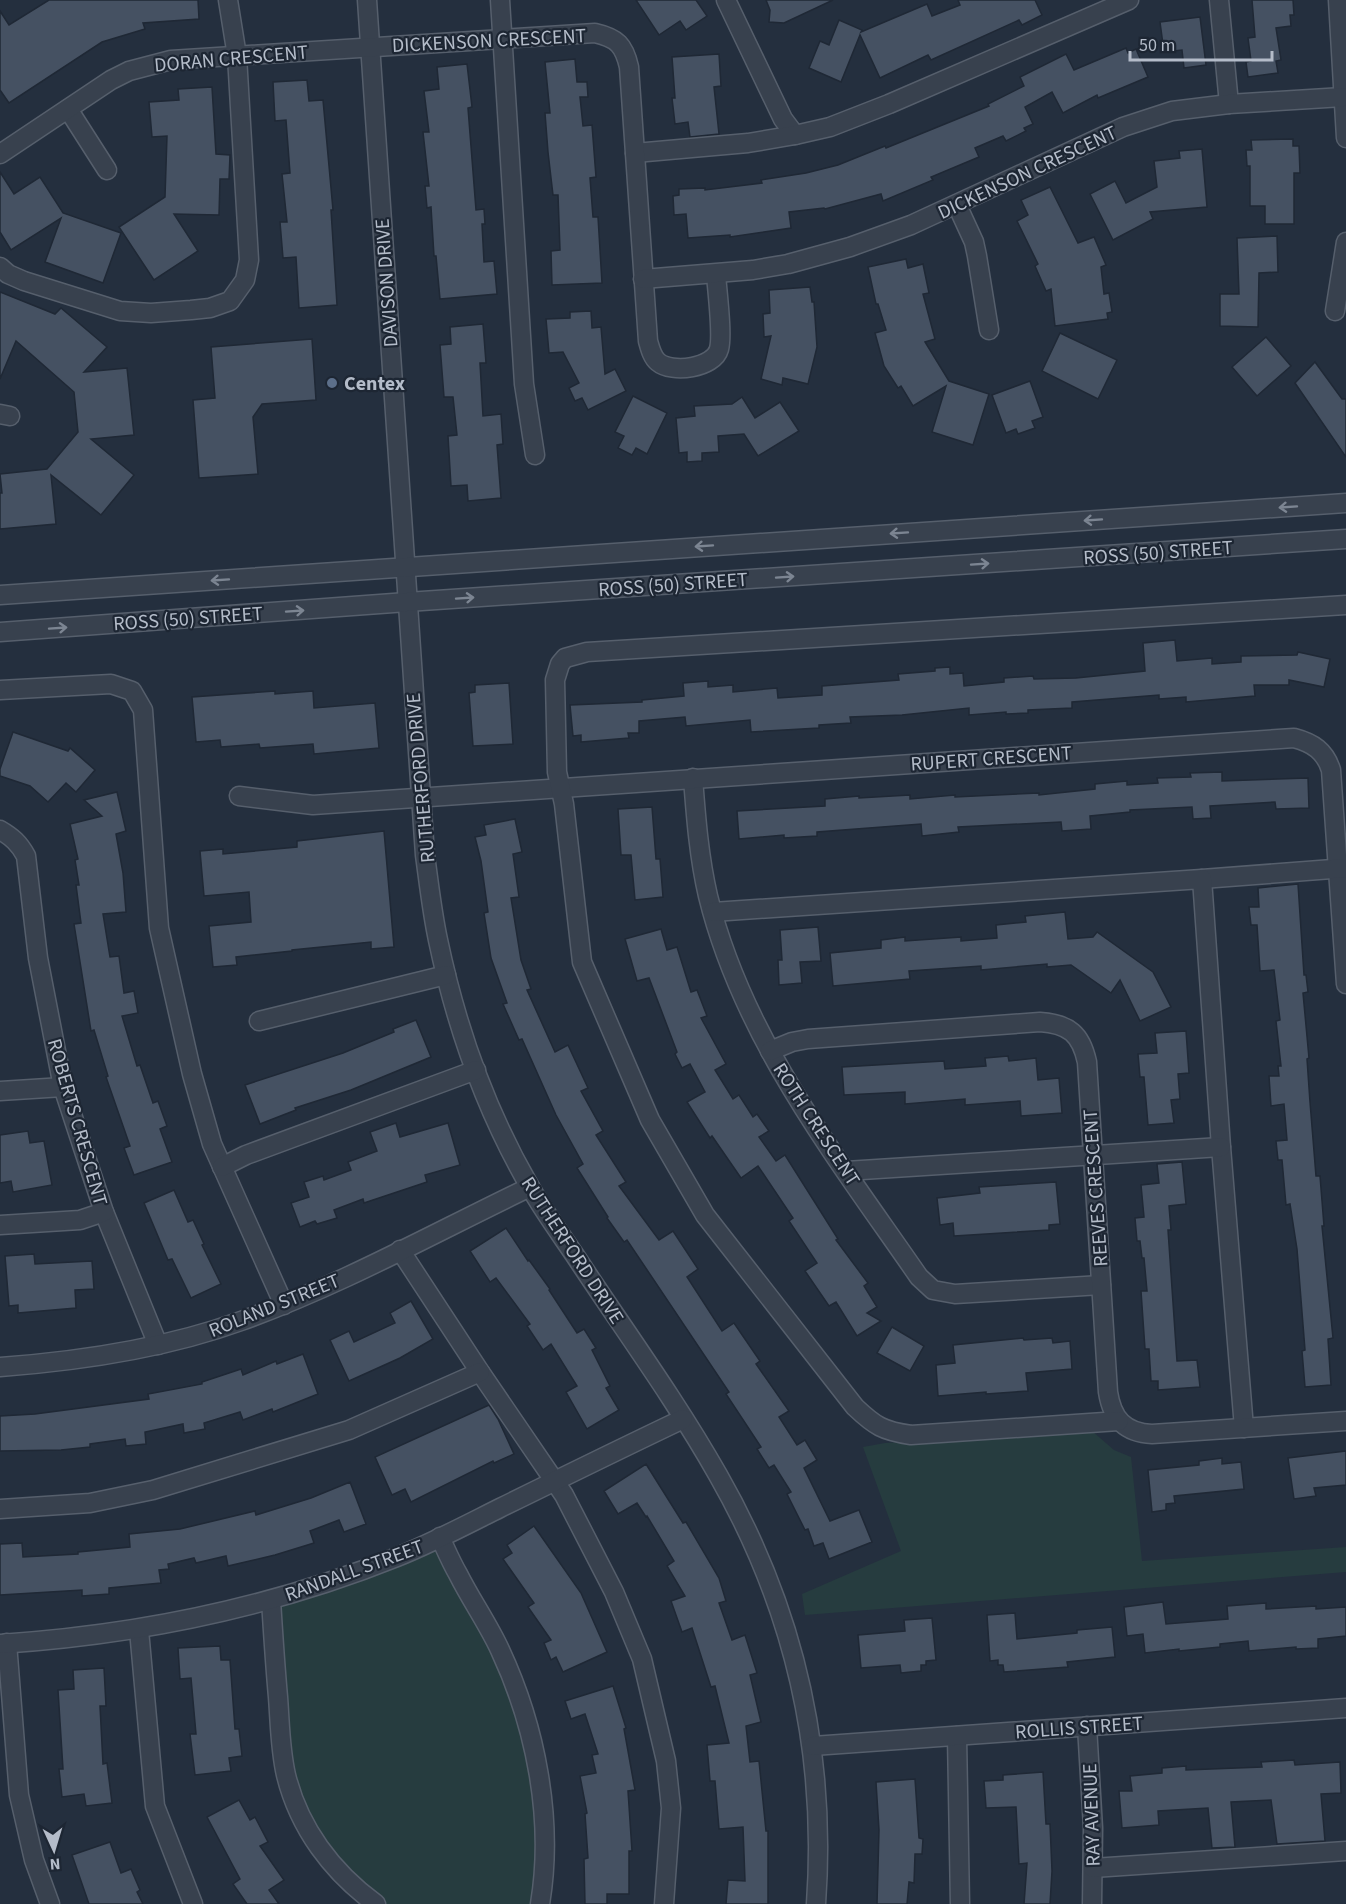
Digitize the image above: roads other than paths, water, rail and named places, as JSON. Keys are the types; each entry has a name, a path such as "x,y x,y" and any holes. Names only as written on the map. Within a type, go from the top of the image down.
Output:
{"street":[{"path":"0,267 8,274 24,281 120,311 151,313 210,309 230,301 245,280 249,260 237,56 228,0"},
{"name":"DAVISON DRIVE","path":"367,0 404,567"},
{"path":"500,0 524,384 536,455"},
{"path":"726,0 783,119 795,135"},
{"path":"635,153 748,143 830,127 889,104 1129,0"},
{"path":"1219,0 1229,104"},
{"path":"1338,0 1346,138"},
{"name":"DICKENSON CRESCENT","path":"370,47 584,33 595,33 614,39 626,54 629,67 643,279 650,350 658,362 676,368 707,363 714,358 719,349 716,274"},
{"name":"DORAN CRESCENT","path":"0,154 111,80 148,65 171,60 370,47"},
{"name":"DICKENSON CRESCENT","path":"643,279 716,274 788,264 850,247 911,225 1092,141 1154,115 1229,104 1343,97"},
{"path":"68,109 107,170"},
{"path":"957,205 974,242 989,330"},
{"path":"1335,311 1346,242"},
{"name":"ROSS (50) STREET","path":"0,595 1346,503"},
{"name":"ROSS (50) STREET","path":"0,632 407,602 1346,539"},
{"name":"RUTHERFORD DRIVE","path":"404,567 425,855 438,939 460,1024 499,1126 530,1187 718,1474 745,1525 772,1589 798,1669 813,1746 818,1810 816,1904"},
{"path":"1346,604 575,654 565,658 560,664 555,680 557,772 561,788 582,962 650,1120 705,1215 855,1407 874,1426 910,1435 1119,1421 1129,1429 1141,1434 1346,1421"},
{"path":"0,690 111,684 132,691 143,710 159,928 192,1074 212,1144 284,1305"},
{"name":"RUPERT CRESCENT","path":"239,796 313,805 1294,738 1318,747 1328,761 1332,779 1342,868 1346,984"},
{"name":"ROTH CRESCENT","path":"693,778 701,853 712,912 733,973 770,1051 846,1171 919,1277 933,1290 955,1294 1101,1285"},
{"name":"ROBERTS CRESCENT","path":"0,830 21,845 26,856 38,958 63,1087 104,1212 158,1345"},
{"path":"712,912 1342,868"},
{"path":"1202,879 1244,1428"},
{"path":"259,1021 446,975"},
{"name":"REEVES CRESCENT","path":"770,1051 792,1042 808,1039 1040,1022 1062,1026 1075,1035 1084,1050 1108,1392 1113,1412 1119,1421"},
{"path":"222,1167 246,1155 476,1070"},
{"path":"0,1091 63,1087"},
{"path":"846,1171 1221,1147"},
{"name":"ROLAND STREET","path":"0,1367 97,1356 158,1345 239,1322 284,1305 530,1187"},
{"path":"0,1226 80,1220 104,1212"},
{"path":"400,1250 564,1495 614,1592 642,1659 666,1761 671,1808 664,1904"},
{"path":"0,1509 90,1503 153,1490 349,1430 480,1372"},
{"name":"RANDALL STREET","path":"4,1644 139,1630 271,1600 397,1557 683,1419"},
{"path":"440,1537 458,1575 501,1652 533,1746 543,1806 545,1839 540,1904"},
{"path":"271,1600 281,1744 286,1775 293,1798 315,1843 346,1880 376,1904"},
{"path":"139,1630 155,1806 193,1904"},
{"path":"4,1644 23,1815 34,1860 50,1904"},
{"name":"ROLLIS STREET","path":"813,1746 1346,1708"},
{"name":"RAY AVENUE","path":"1086,1726 1092,1806 1094,1868 1092,1904"},
{"path":"957,1736 960,1904"},
{"path":"1094,1868 1346,1851"}],"place":[{"name":"Centex","path":"332,383"}]}
